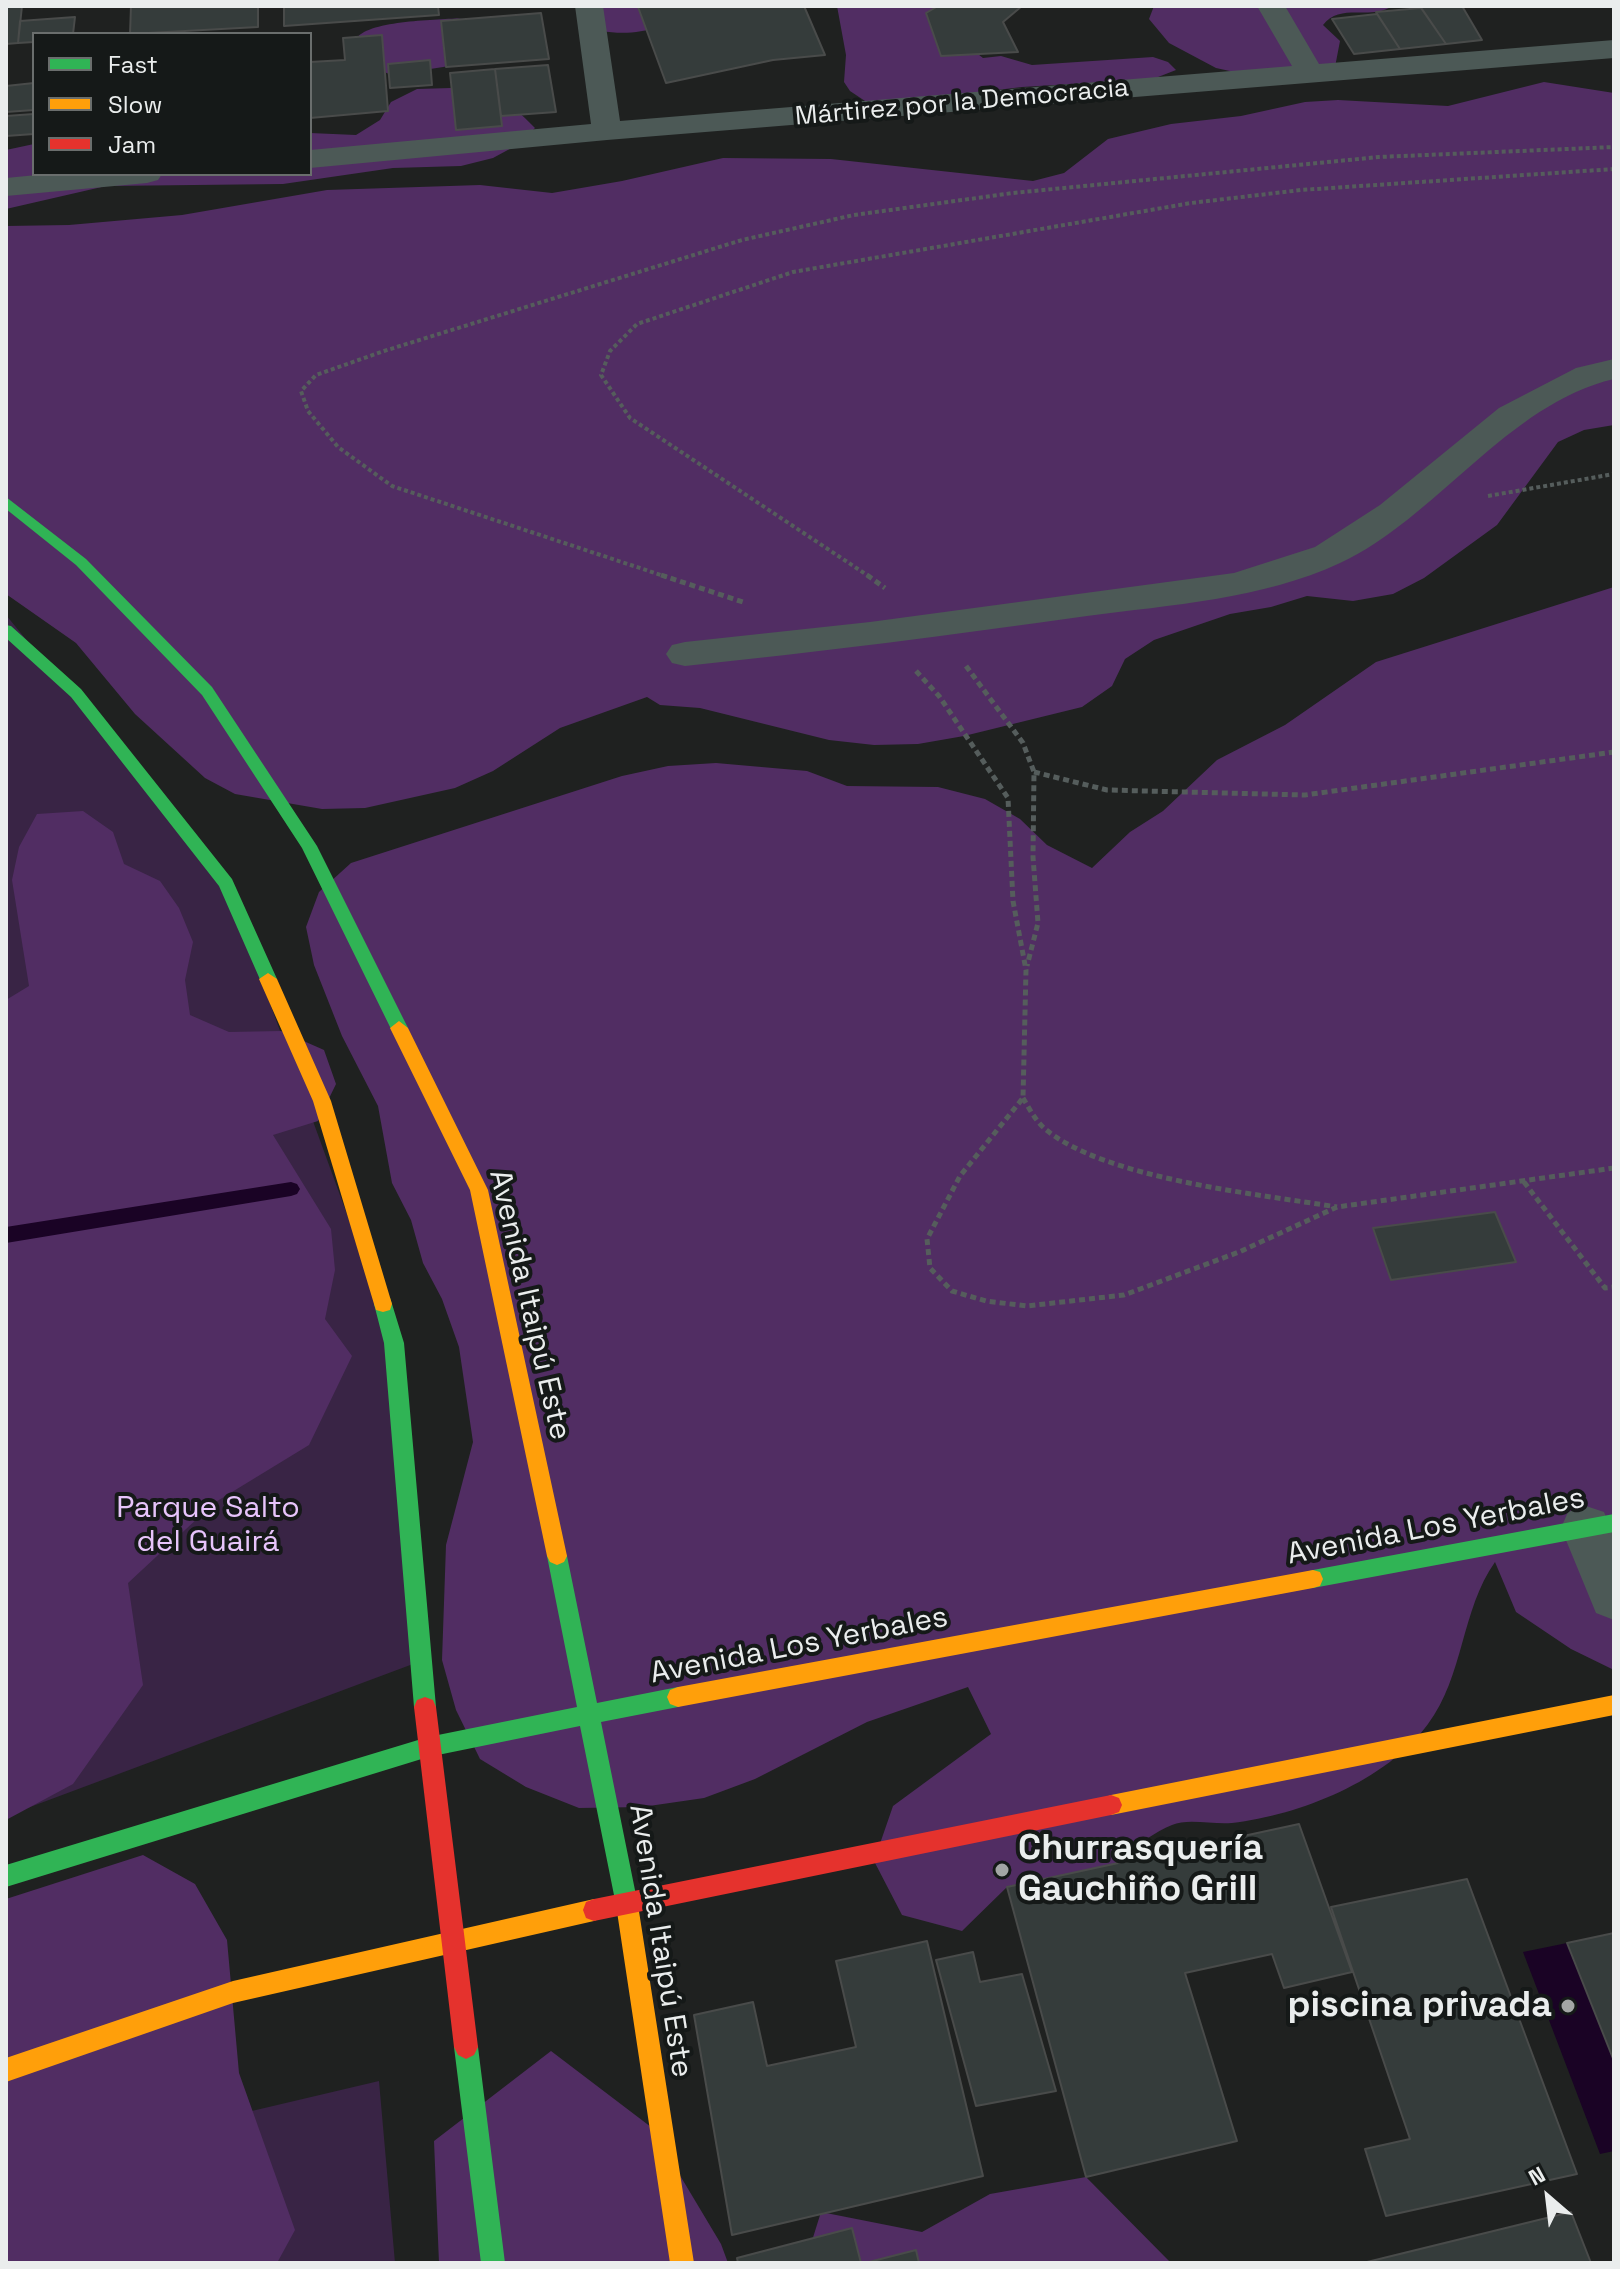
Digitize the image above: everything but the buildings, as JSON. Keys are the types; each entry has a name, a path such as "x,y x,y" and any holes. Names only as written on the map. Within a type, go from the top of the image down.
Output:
{"street":[{"path":"589,6 607,131"},
{"path":"1271,6 1311,75"},
{"name":"Mártirez por la Democracia","path":"312,159 607,131 1614,49"},
{"path":"6,187 125,176"},
{"path":"685,654 870,634 1237,584 1328,555 1392,513 1511,415 1588,375 1614,369"},
{"name":"Avenida Itaipú Este","path":"6,502 81,562 207,691 309,846 479,1190 591,1713 627,1902 682,2263"},
{"path":"6,630 76,693 226,883 322,1101 394,1343 428,1747 455,1941 493,2263"},
{"path":"1600,1525 1614,1597"},
{"name":"Avenida Los Yerbales","path":"6,1876 428,1747 591,1713 1600,1525"},
{"path":"6,2070 233,1992 455,1941 627,1902 1614,1705"}],"path":[{"path":"750,605 392,486 338,447 308,411 301,391 316,375 384,351 742,240 854,215 1013,193 1379,157 1614,147"},
{"path":"1026,970 1038,923 1033,857 1034,772 1023,743 935,625 834,551 630,418 601,375 610,351 637,324 793,272 1108,215 1301,190 1614,169"},
{"path":"1481,497 1614,474"},
{"path":"870,634 908,662 939,696 1008,798 1013,901 1026,970 1023,1098 1044,1128 1076,1149 1218,1186 1337,1207"},
{"path":"1034,772 1107,790 1305,795 1614,752"},
{"path":"1023,1098 960,1176 927,1239 930,1268 952,1291 986,1301 1027,1306 1124,1295 1239,1252 1337,1207 1614,1168"},
{"path":"1524,1182 1605,1288 1614,1287"}],"green space":[{"name":"Parque Salto del Guairá","path":"6,615 226,883 394,1343 421,1661 6,1816"},
{"path":"379,2081 395,2263 6,2263 6,2169"}],"shaded area":[{"path":"597,6 687,6 659,26 625,33 601,31"},
{"path":"837,6 957,6 974,51 983,58 1001,56 1032,65 1153,57 1168,62 1176,70 1153,79 1022,87 871,105 850,91 844,82 846,55"},
{"path":"1154,6 1392,6 1375,12 1338,14 1323,25 1340,41 1335,67 1248,75 1216,68 1169,43 1149,19"},
{"path":"463,18 444,21 475,62 392,75 384,72 381,64 384,55 357,38 364,32 390,24"},
{"path":"1544,82 1614,93 1614,425 1584,430 1558,442 1497,525 1424,578 1393,594 1353,601 1307,596 1271,607 1230,614 1154,640 1125,659 1112,686 1082,707 964,736 918,744 874,745 829,740 700,708 660,705 647,697 560,728 493,771 455,788 365,808 322,809 235,794 205,778 135,714 76,643 6,594 6,226 69,225 182,215 327,190 480,185 552,193 723,158 831,159 1033,181 1064,173 1108,139 1171,124 1241,116 1305,102 1338,100 1448,106"},
{"path":"451,88 488,94 515,109 535,128 517,145 493,158 461,166 393,168 283,184 106,186 6,209 6,150 32,144 32,176 312,176 312,133 356,135 380,120 391,102 417,89"},
{"path":"1614,587 1614,1670 1571,1649 1516,1612 1495,1562 1475,1601 1440,1705 1428,1724 1389,1762 1340,1792 1285,1812 1232,1823 1186,1822 1172,1825 1135,1847 1080,1895 1007,1887 962,1931 902,1915 874,1861 893,1806 991,1734 968,1687 867,1722 755,1779 704,1798 642,1807 579,1808 526,1787 480,1759 456,1710 442,1660 446,1545 473,1442 459,1347 442,1299 423,1263 411,1220 392,1183 378,1106 342,1036 314,965 306,927 319,892 351,863 622,776 668,766 716,763 807,771 847,786 938,787 985,799 1020,819 1047,845 1092,868 1130,832 1163,811 1217,760 1285,725 1376,662"},
{"name":"Parque Salto del Guairá","path":"83,811 113,832 124,864 160,881 179,908 193,942 185,980 190,1015 229,1032 281,1031 324,1050 336,1084 318,1121 273,1135 331,1229 335,1270 325,1319 352,1356 309,1445 214,1503 128,1583 143,1685 73,1784 6,1820 6,1000 29,986 12,880 19,847 37,814"},
{"path":"143,1855 195,1884 227,1940 239,2073 295,2230 277,2263 6,2263 6,1899"},
{"name":"piscina privada","path":"1567,1943 1614,2061 1614,2151 1600,2154 1523,1952"},
{"path":"551,2051 651,2127 721,2244 728,2263 439,2263 434,2141"},
{"path":"1086,2177 1171,2263 805,2263 821,2212 922,2232 990,2194"}],"waterway":[{"path":"6,1235 291,1189"}],"traffic: fast":[{"path":"6,502 81,562 207,691 309,846 399,1028"},
{"path":"6,630 76,693 226,883 268,979"},
{"path":"383,1304 394,1343 425,1707"},
{"path":"1313,1579 1614,1523"},
{"path":"557,1556 627,1905"},
{"path":"6,1876 428,1747 678,1697"},
{"path":"466,2047 493,2263"}],"traffic: slow":[{"path":"268,979 322,1101 383,1304"},
{"path":"399,1028 479,1190 557,1556"},
{"path":"678,1697 1313,1579"},
{"path":"1111,1805 1614,1705"},
{"path":"627,1905 682,2263"},
{"path":"6,2070 233,1992 594,1910"}],"traffic: jam":[{"path":"425,1707 466,2047"},
{"path":"594,1910 1111,1805"}],"place":[{"name":"Churrasquería Gauchiño Grill","path":"1002,1870"},
{"name":"piscina privada","path":"1568,2006"}]}
